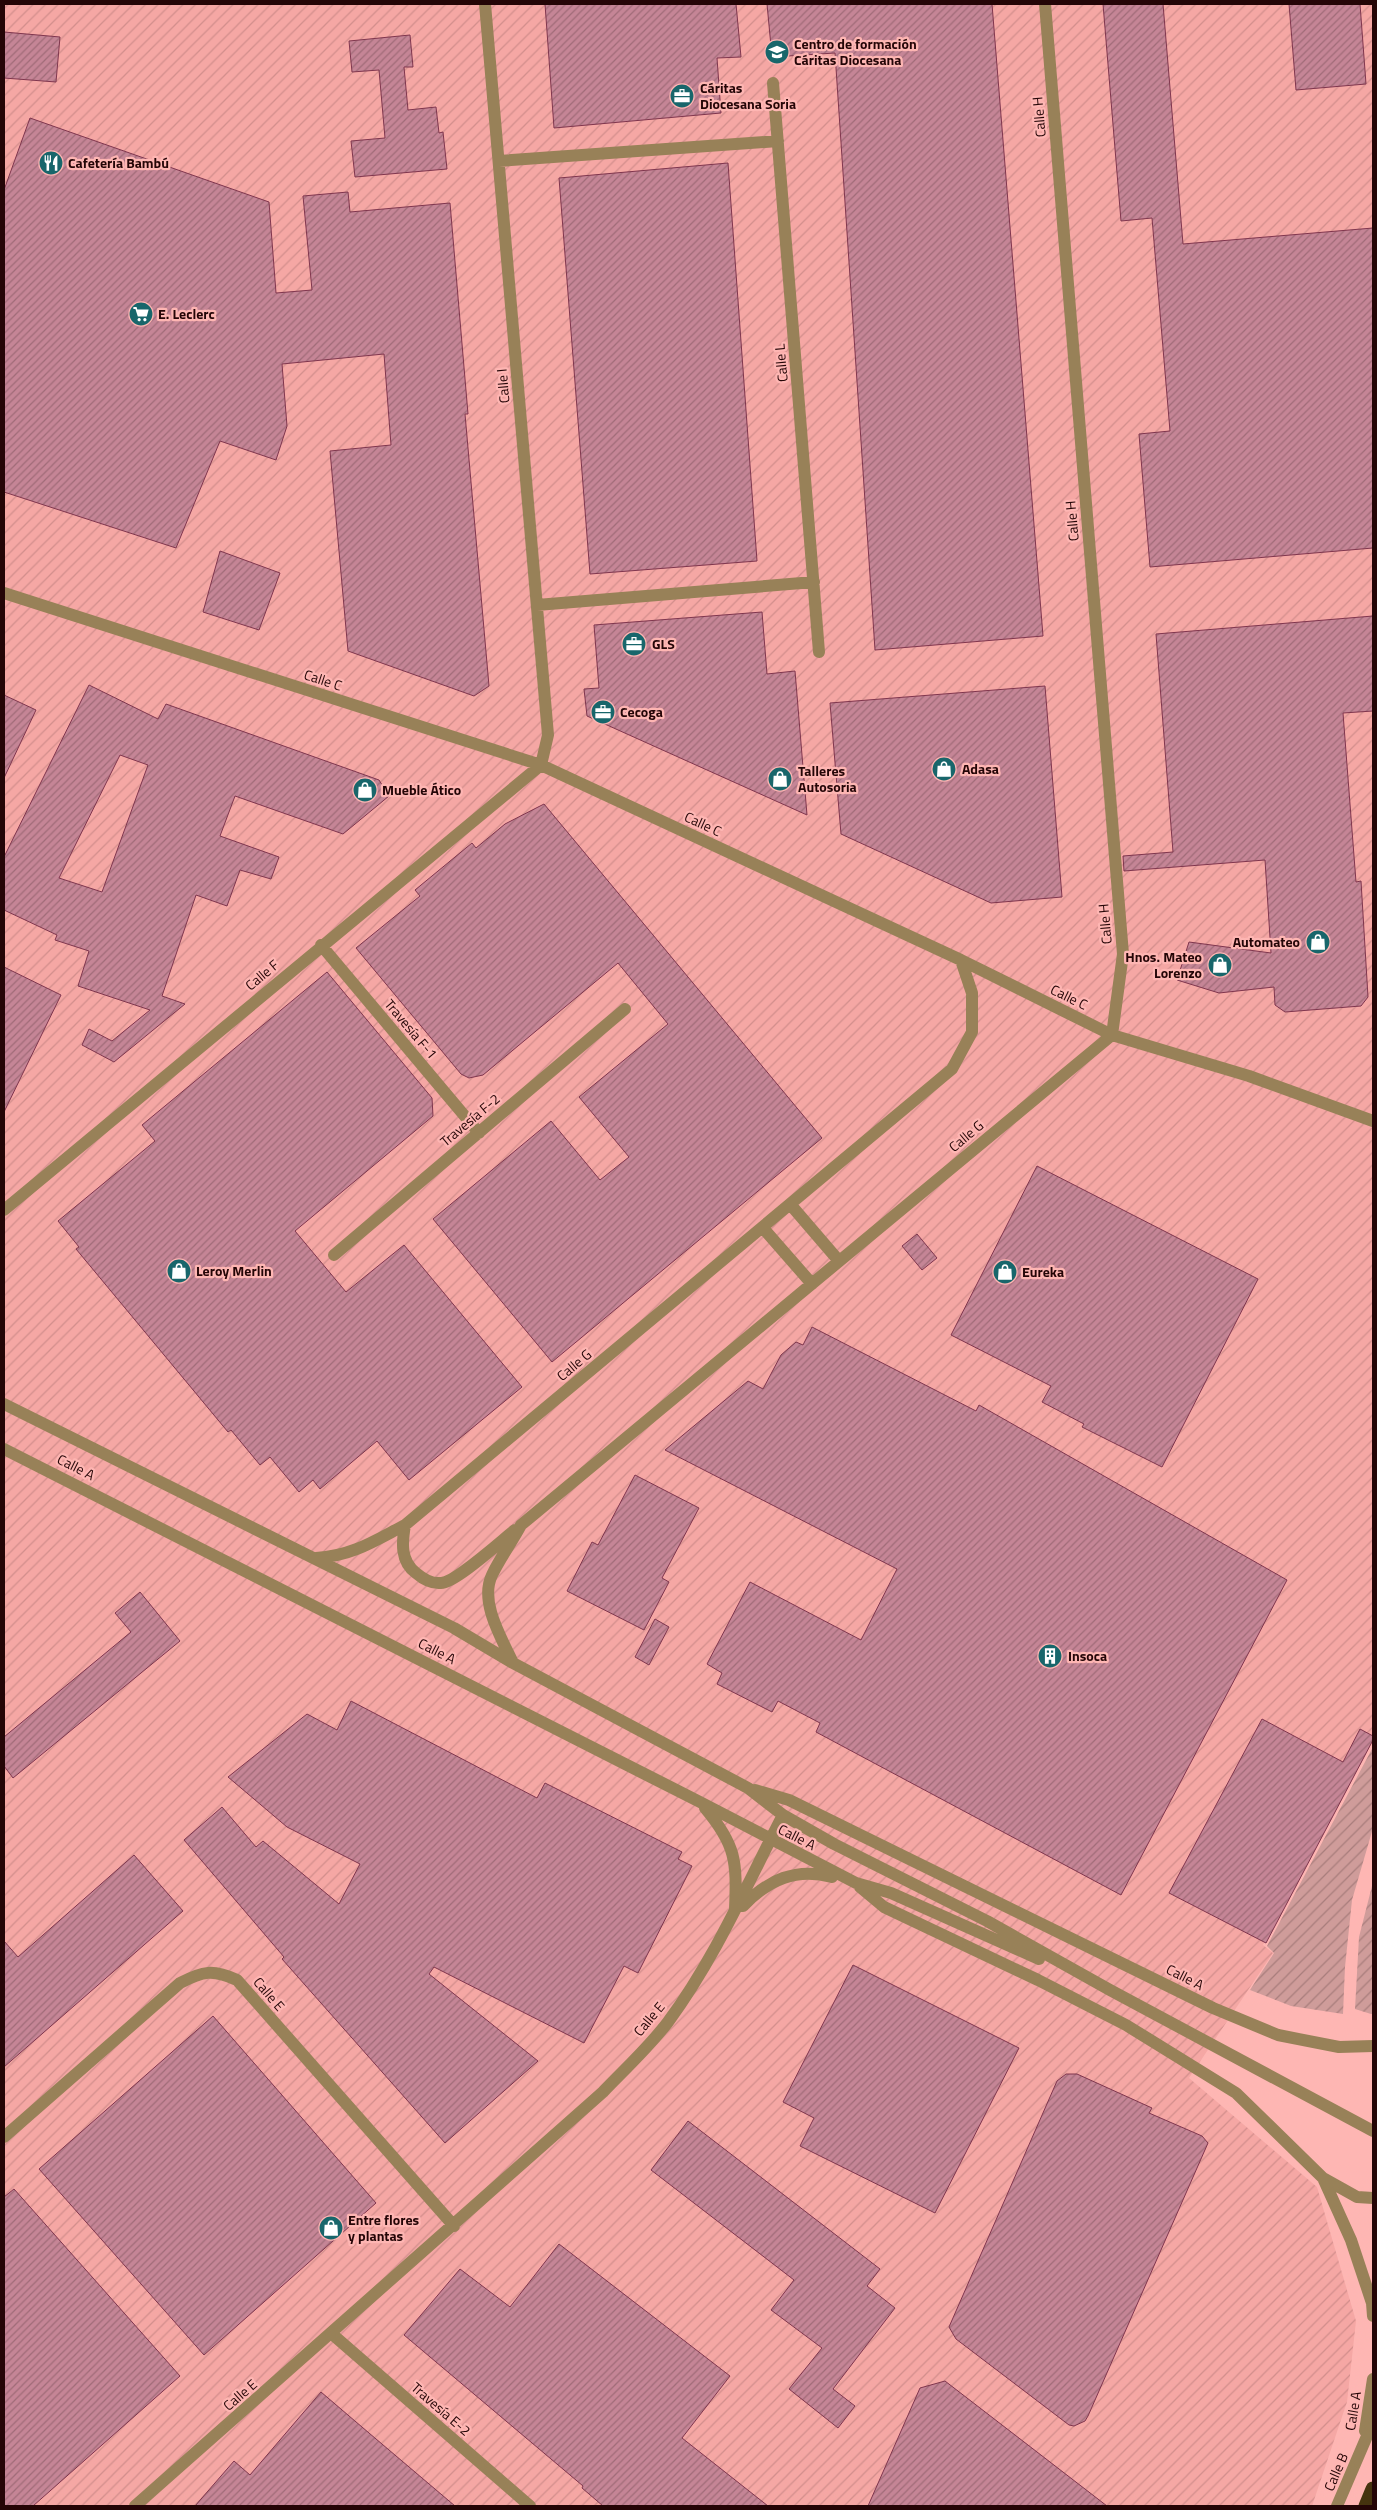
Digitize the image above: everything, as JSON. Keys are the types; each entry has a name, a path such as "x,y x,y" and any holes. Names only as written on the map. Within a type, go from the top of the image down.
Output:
{"highway":[{"path":"1366,2506 1373,2489"}],"street":[{"name":"Calle I","path":"485,4 548,735 541,765"},
{"name":"Calle H","path":"1045,4 1123,954 1112,1035"},
{"name":"Calle L","path":"773,83 819,652"},
{"path":"500,161 778,141"},
{"path":"537,605 814,582"},
{"name":"Calle C","path":"4,593 541,765 961,960 1112,1035 1249,1076 1373,1122"},
{"name":"Calle F","path":"4,1210 541,765"},
{"name":"Travesía F-1","path":"322,946 478,1133"},
{"name":"Calle G","path":"315,1558 337,1556 351,1552 405,1525 952,1069 972,1032 972,993 961,960"},
{"name":"Travesía F-2","path":"334,1255 625,1009"},
{"name":"Calle G","path":"405,1525 402,1544 405,1560 414,1572 428,1581 442,1584 459,1575 1112,1035"},
{"path":"790,1204 839,1261"},
{"path":"763,1228 812,1284"},
{"name":"Calle A","path":"4,1404 454,1628 513,1663 748,1788 783,1815 834,1844 987,1921 1110,1990 1373,2131"},
{"name":"Calle A","path":"4,1449 856,1883 892,1893 1110,1990"},
{"name":"Calle G","path":"513,1663 497,1628 489,1603 489,1586 491,1576 521,1525"},
{"name":"Calle A","path":"748,1788 789,1800 1213,2008 1278,2035 1339,2047 1373,2046"},
{"name":"Calle E","path":"700,1802 722,1828 731,1847 736,1881 735,1915"},
{"name":"Calle E","path":"135,2506 332,2334 603,2092 667,2023 704,1968 735,1915 783,1815"},
{"name":"Calle E","path":"735,1915 758,1890 776,1880 796,1874 817,1873 856,1883"},
{"name":"Calle A","path":"856,1883 884,1907 1038,1980 1117,2021 1236,2092 1323,2178 1357,2197 1373,2198"},
{"name":"Calle E","path":"4,2137 180,1983 198,1974 220,1972 237,1980 454,2226"},
{"name":"Calle A","path":"1323,2178 1351,2240 1372,2303 1373,2316"},
{"name":"Travesía E-2","path":"332,2334 530,2506"},
{"name":"Calle A","path":"1362,2448 1373,2379"},
{"name":"Calle B","path":"1337,2506 1373,2422"}],"shaded area":[{"path":"4,4 1373,4 1373,1741 1263,1945 1273,1953 1189,2078 1317,2187 1356,2321 1347,2402 1312,2506 4,2506"},
{"path":"1373,1747 1373,1828 1352,1900 1345,1967 1343,2014 1291,2006 1250,1990 1274,1953 1267,1946"},
{"path":"1373,1882 1373,2014 1371,2014 1355,2009 1359,1937"}],"building":[{"path":"545,4 736,4 741,57 717,58 721,113 554,128"},
{"path":"767,4 992,4 1043,636 875,650 835,53 772,57"},
{"path":"1103,4 1163,4 1183,244 1373,228 1373,548 1150,567 1139,434 1170,431 1152,218 1121,221"},
{"path":"1289,4 1360,4 1366,84 1296,90"},
{"path":"4,32 60,37 56,82 4,78"},
{"path":"410,35 413,67 404,67 408,110 436,107 439,133 443,132 447,169 355,177 351,141 385,138 379,70 352,72 349,41"},
{"path":"30,118 269,202 276,293 312,290 303,196 348,192 350,212 450,203 468,414 465,414 489,686 474,696 348,651 330,451 391,445 384,354 282,364 287,426 276,460 220,441 176,548 4,492 4,190"},
{"path":"728,163 757,561 590,574 559,178"},
{"path":"220,551 280,573 259,630 203,612"},
{"path":"762,612 767,674 795,671 807,815 587,716 584,689 599,688 594,625"},
{"path":"1373,616 1373,711 1343,713 1356,882 1361,881 1368,997 1361,1006 1285,1012 1275,1005 1274,987 1219,993 1177,980 1189,942 1271,953 1265,860 1124,871 1123,856 1173,852 1156,634"},
{"path":"89,685 158,719 166,704 379,780 389,796 343,834 235,796 220,836 279,857 271,879 240,870 227,906 196,895 162,996 185,1004 114,1062 82,1045 89,1029 112,1041 150,1010 78,986 89,951 55,940 57,935 4,910 4,857","holes":["120,755 148,765 102,892 59,878"]},
{"name":"Adasa","path":"1045,686 1062,897 991,903 841,834 830,703"},
{"path":"4,695 36,710 4,778"},
{"path":"544,804 822,1138 552,1362 433,1219 551,1121 600,1180 629,1157 579,1097 668,1024 618,963 483,1075 469,1078 461,1074 356,948 420,896 415,890 472,843 476,848 505,824"},
{"path":"4,967 61,995 4,1112"},
{"path":"327,972 432,1098 433,1116 295,1231 346,1292 404,1245 522,1387 409,1480 377,1441 320,1489 313,1480 299,1492 270,1457 260,1465 231,1430 228,1432 76,1249 79,1247 58,1221 155,1141 142,1125"},
{"path":"1037,1166 1258,1279 1162,1467 1082,1427 1084,1424 1042,1402 1051,1386 951,1335"},
{"path":"917,1234 937,1258 922,1270 902,1246"},
{"name":"Insoca","path":"812,1327 976,1411 979,1405 1287,1580 1121,1895 816,1732 820,1723 778,1701 772,1712 717,1684 722,1673 707,1664 750,1582 861,1640 897,1569 665,1450 748,1381 763,1389 781,1355 796,1342 803,1345"},
{"path":"635,1475 699,1508 662,1578 669,1582 644,1630 567,1591 592,1542 598,1545"},
{"path":"140,1592 180,1641 13,1778 4,1766 4,1737 131,1632 115,1613"},
{"path":"655,1619 669,1627 649,1665 635,1657"},
{"path":"351,1701 537,1798 545,1783 682,1852 678,1859 692,1866 638,1973 624,1966 584,2043 434,1967 429,1974 538,2061 445,2143 282,1959 284,1957 184,1840 222,1807 256,1847 263,1841 339,1904 360,1864 287,1827 228,1777 307,1714 337,1730"},
{"path":"1262,1719 1343,1762 1360,1729 1373,1736 1373,1740 1266,1943 1169,1893"},
{"path":"134,1855 183,1911 4,2067 4,1941 18,1957"},
{"path":"853,1965 1019,2048 935,2213 800,2146 814,2118 783,2102"},
{"path":"213,2016 376,2203 204,2355 39,2169"},
{"path":"1066,2074 1077,2074 1152,2108 1149,2113 1202,2136 1208,2143 1088,2416 1085,2421 1074,2426 1069,2425 956,2339 949,2327 1057,2081"},
{"path":"688,2121 880,2269 867,2286 895,2308 833,2389 855,2406 838,2428 789,2389 822,2348 771,2310 794,2280 651,2170"},
{"path":"14,2189 180,2376 33,2506 4,2506 4,2197"},
{"path":"559,2244 730,2376 682,2438 768,2506 603,2506 582,2488 583,2486 404,2335 460,2269 510,2307"},
{"path":"945,2381 1107,2506 868,2506 920,2388"},
{"path":"321,2392 455,2506 195,2506 234,2461 250,2475"}],"place":[{"name":"Centro de formación Cáritas Diocesana","path":"777,52"},
{"name":"Cáritas Diocesana Soria","path":"682,96"},
{"name":"Cafetería Bambú","path":"51,163"},
{"name":"E. Leclerc","path":"141,314"},
{"name":"GLS","path":"634,644"},
{"name":"Cecoga","path":"603,712"},
{"name":"Adasa","path":"944,769"},
{"name":"Talleres Autosoria","path":"780,779"},
{"name":"Mueble Ático","path":"365,790"},
{"name":"Automateo","path":"1318,942"},
{"name":"Hnos. Mateo Lorenzo","path":"1220,965"},
{"name":"Leroy Merlin","path":"179,1271"},
{"name":"Eureka","path":"1005,1272"},
{"name":"Insoca","path":"1050,1656"},
{"name":"Entre flores y plantas","path":"331,2228"}]}
